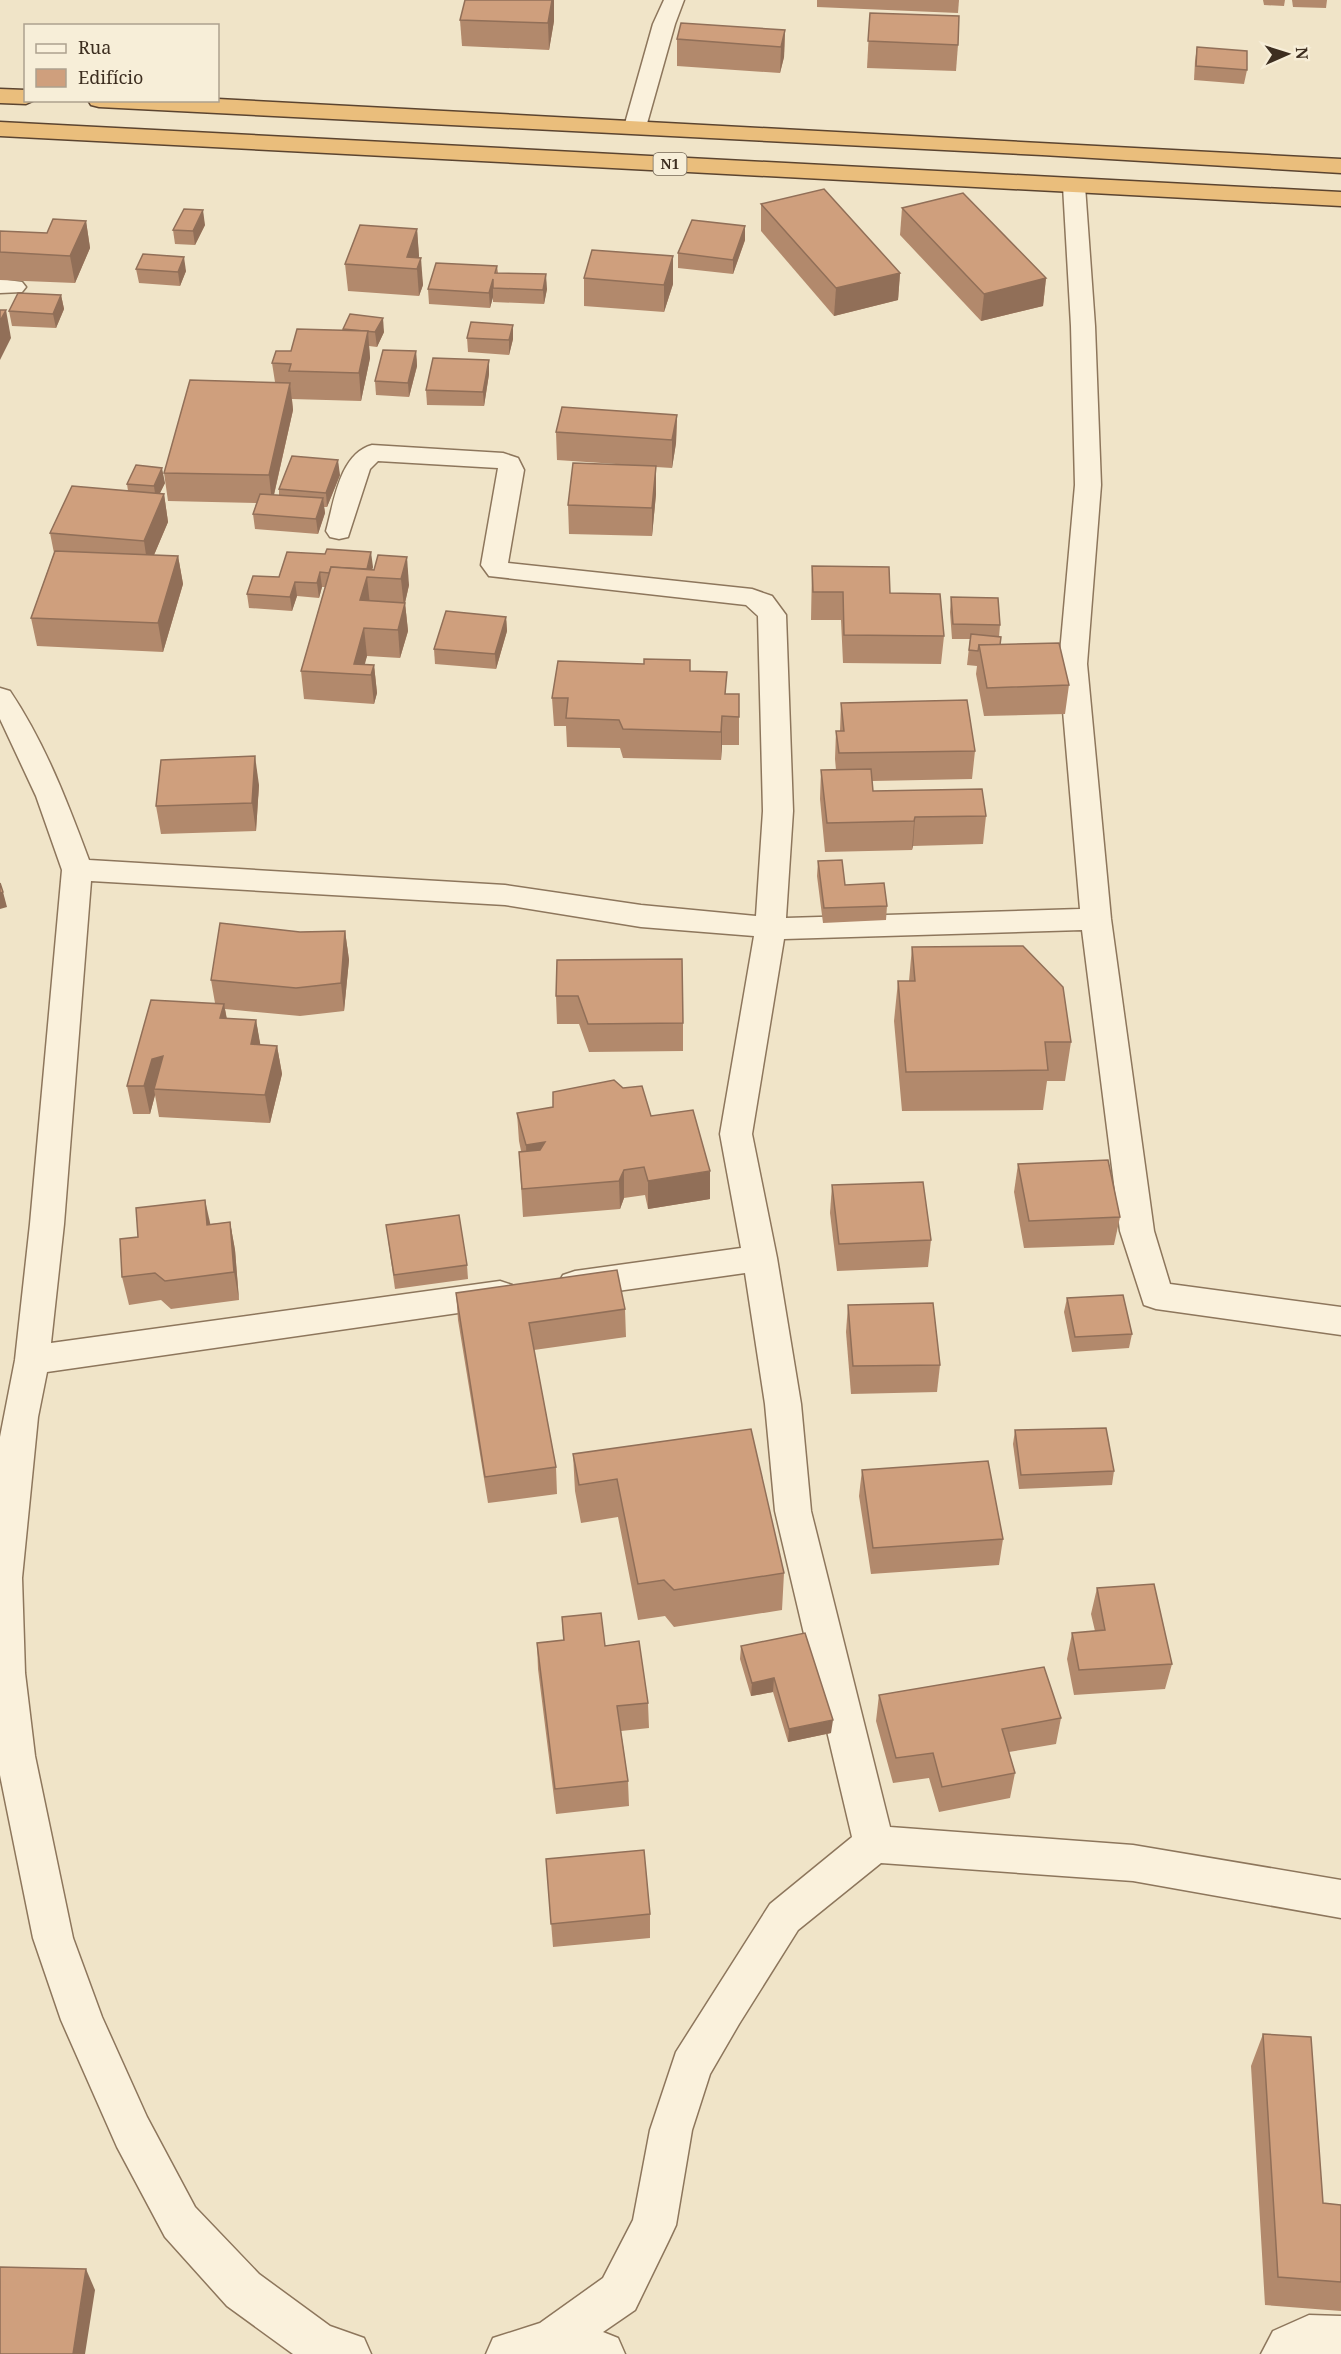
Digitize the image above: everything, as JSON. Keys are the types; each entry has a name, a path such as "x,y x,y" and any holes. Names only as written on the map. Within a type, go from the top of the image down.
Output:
{"highway":[{"path":"0,96 24,97"},
{"path":"139,102 1341,166"},
{"name":"N1","path":"0,129 1341,199"}],"street":[{"path":"635,127 664,24 674,0"},
{"path":"1074,186 1083,326 1088,485 1073,664 1095,919 1137,1232 1156,1296 1341,1321"},
{"path":"339,531 358,467 372,453 503,460 509,463 511,470 494,565 498,570 752,597 762,602 772,615 778,811 770,929 736,1134 760,1258 783,1404 793,1511 874,1844"},
{"path":"0,698 17,723 51,796 77,870 63,1053 32,1360 20,1417 5,1522 3,1578 5,1649 16,1756 53,1938 82,2020 132,2132 180,2222 243,2290 318,2344 348,2354"},
{"path":"77,870 505,896 640,916 740,923 770,929 1095,919"},
{"path":"32,1360 760,1258"},
{"path":"509,2354 551,2342 619,2294 654,2224 671,2130 691,2066 784,1917 874,1844 1133,1863 1341,1899"},
{"path":"1284,2354 1298,2339 1318,2336 1341,2338"},
{"path":"551,2342 602,2354"}],"building":[{"path":"465,0 552,0 548,23 460,20"},
{"path":"870,13 959,16 958,45 868,41"},
{"path":"681,23 785,30 781,47 677,39"},
{"path":"1197,47 1247,51 1247,70 1196,66"},
{"path":"824,189 900,273 836,288 761,204"},
{"path":"963,193 1046,278 984,294 902,208"},
{"path":"184,209 203,210 193,231 173,230"},
{"path":"53,219 86,221 70,256 0,252 0,231 47,233"},
{"path":"692,220 745,226 733,260 678,253"},
{"path":"360,225 417,229 407,257 421,258 417,269 345,264"},
{"path":"592,250 673,256 664,285 584,278"},
{"path":"143,254 184,257 178,272 136,269"},
{"path":"436,263 497,266 495,273 546,274 543,290 493,288 493,279 489,293 428,289"},
{"path":"18,293 61,295 53,314 9,311"},
{"path":"0,310 6,310 0,321"},
{"path":"350,314 383,318 375,332 343,329"},
{"path":"471,322 513,325 509,340 467,338"},
{"path":"297,329 368,331 359,373 289,371 291,364 272,363 276,351 291,351"},
{"path":"383,350 416,351 408,383 375,381"},
{"path":"433,358 489,360 483,392 426,390"},
{"path":"190,380 290,383 269,475 164,473"},
{"path":"562,407 677,415 672,440 556,432"},
{"path":"292,456 338,460 326,493 279,489"},
{"path":"573,463 656,466 652,508 568,505"},
{"path":"136,465 162,468 154,486 127,484"},
{"path":"72,486 164,494 144,541 50,533"},
{"path":"260,494 323,498 316,519 253,514"},
{"path":"327,549 371,552 367,569 331,567 329,573 320,572 317,583 295,582 290,597 247,594 253,576 279,577 287,552 325,554"},
{"path":"55,551 178,556 158,623 31,618"},
{"path":"378,555 407,557 401,579 367,577 360,600 405,603 398,630 364,628 354,664 374,665 371,675 301,671 331,567 374,570"},
{"path":"812,566 889,567 890,593 940,594 944,636 844,635 843,592 813,592"},
{"path":"951,597 998,598 1000,625 953,624"},
{"path":"446,611 506,617 495,654 434,649"},
{"path":"971,634 1001,637 1000,645 979,645 978,651 969,650"},
{"path":"1059,643 1069,685 987,688 979,645"},
{"path":"644,659 690,660 690,671 727,672 725,694 739,694 739,717 722,716 721,732 623,729 619,720 566,718 568,698 552,698 558,661 644,664"},
{"path":"967,700 975,751 839,753 836,731 844,731 841,703"},
{"path":"255,756 252,803 156,806 161,760"},
{"path":"871,769 873,791 982,789 986,816 915,817 914,821 827,823 821,770"},
{"path":"842,860 845,885 884,883 887,906 824,908 818,861"},
{"path":"220,923 300,932 345,931 341,983 296,988 211,980"},
{"path":"1023,946 1063,987 1071,1042 1045,1042 1048,1070 906,1072 898,981 915,981 912,947"},
{"path":"682,959 683,1023 588,1024 578,996 556,996 557,960"},
{"path":"151,1000 224,1004 220,1018 256,1020 251,1044 277,1046 265,1095 154,1089 163,1056 152,1059 144,1086 127,1086"},
{"path":"614,1080 623,1088 642,1086 651,1116 693,1110 710,1171 648,1181 644,1167 624,1170 619,1181 522,1189 519,1152 540,1150 545,1142 526,1145 517,1113 553,1107 553,1092"},
{"path":"1108,1160 1120,1217 1029,1221 1018,1164"},
{"path":"923,1182 931,1240 839,1244 832,1185"},
{"path":"205,1200 207,1225 230,1222 234,1272 165,1281 155,1273 122,1277 120,1239 138,1237 136,1208"},
{"path":"459,1215 467,1265 394,1275 386,1225"},
{"path":"617,1270 625,1309 529,1323 556,1467 485,1477 456,1293"},
{"path":"1123,1295 1132,1334 1075,1337 1067,1298"},
{"path":"933,1303 940,1365 853,1366 848,1305"},
{"path":"1106,1428 1114,1471 1021,1475 1015,1430"},
{"path":"751,1429 784,1573 674,1590 664,1580 638,1584 617,1479 579,1485 573,1454"},
{"path":"988,1461 1003,1539 873,1548 862,1470"},
{"path":"1154,1584 1172,1664 1079,1670 1072,1633 1105,1630 1097,1588"},
{"path":"601,1613 605,1646 639,1641 648,1703 617,1706 628,1781 555,1789 537,1643 564,1640 562,1617"},
{"path":"805,1633 833,1720 789,1729 774,1678 752,1683 741,1646"},
{"path":"1044,1667 1061,1718 1002,1729 1015,1773 942,1787 933,1753 896,1758 879,1695"},
{"path":"644,1850 650,1914 551,1924 546,1859"},
{"path":"1263,2034 1311,2037 1323,2203 1341,2205 1341,2282 1278,2277"},
{"path":"0,2267 86,2269 73,2354 0,2354"}]}
